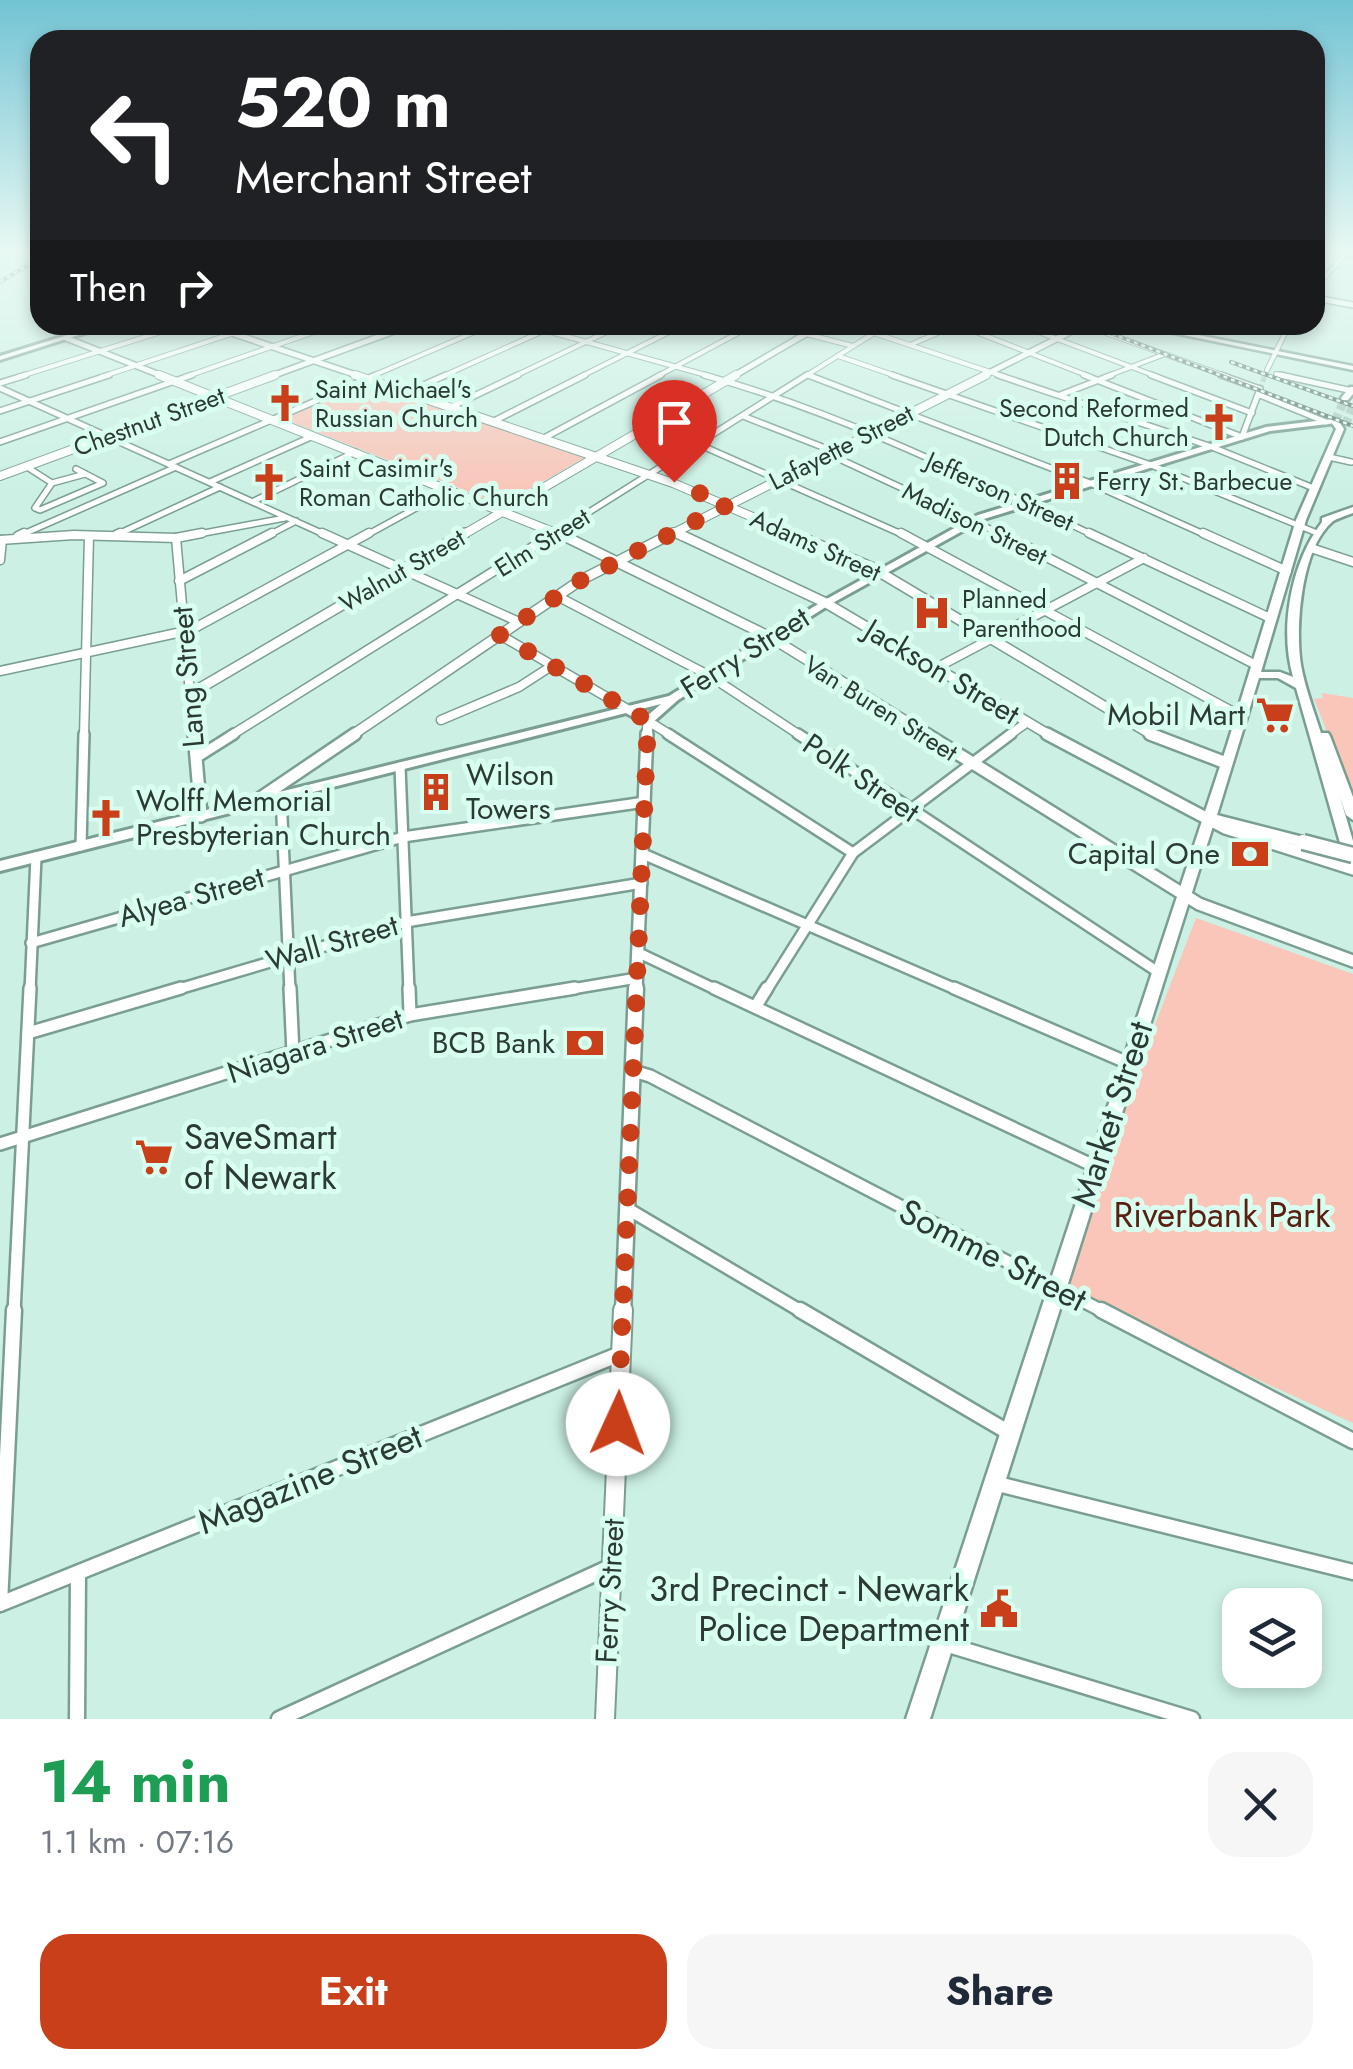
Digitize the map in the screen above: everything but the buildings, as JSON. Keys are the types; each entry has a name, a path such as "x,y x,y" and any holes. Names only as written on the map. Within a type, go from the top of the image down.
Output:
{"main road":[{"path":"0,358 76,335"},
{"path":"1186,335 1353,368"},
{"path":"1336,424 1329,457 1309,508 1311,548 1292,627 1296,669 1353,866"},
{"name":"Ferry Street","path":"648,721 674,698 826,602 974,520 1242,437 1336,424"},
{"path":"1309,508 1330,518"},
{"path":"1308,530 1353,510"},
{"name":"Market Street","path":"918,1719 1286,572 1308,530"},
{"path":"1272,619 1282,626 1286,651 1296,669"},
{"path":"1256,671 1280,675 1302,691 1318,720 1353,814"},
{"path":"0,866 674,698"},
{"path":"629,710 648,721"},
{"name":"Jackson Street","path":"1208,817 1353,855"}],"street":[{"path":"0,386 152,335"},
{"path":"0,411 230,335"},
{"name":"Adams Street","path":"236,335 650,474 727,505 878,571 1162,741 1226,763"},
{"path":"0,442 305,335"},
{"name":"Chestnut Street","path":"0,476 385,335"},
{"path":"5,540 468,335"},
{"path":"408,392 538,335"},
{"name":"Jefferson Street","path":"561,335 776,395 870,432 1272,619"},
{"path":"451,407 600,335"},
{"path":"494,421 664,335"},
{"path":"544,438 734,335"},
{"name":"Walnut Street","path":"190,694 804,335"},
{"path":"810,335 854,346"},
{"name":"Elm Street","path":"196,758 871,335"},
{"path":"880,335 1212,447 1316,488"},
{"path":"910,345 934,335"},
{"path":"983,335 1242,437 1260,391"},
{"path":"1046,335 1252,413"},
{"name":"Lafayette Street","path":"251,804 557,596 674,532 1061,335"},
{"path":"1112,335 1336,424"},
{"path":"1267,370 1285,335"},
{"name":"Van Buren Street","path":"66,338 557,532 770,638 1199,904 1353,961"},
{"path":"1060,394 1165,354"},
{"path":"838,356 1152,465 1308,530"},
{"path":"1276,374 1351,394"},
{"path":"808,375 1090,483 1286,572"},
{"path":"0,386 519,622"},
{"name":"Madison Street","path":"742,416 974,520 1256,671"},
{"path":"210,482 313,436"},
{"path":"698,444 926,544 1241,716"},
{"path":"253,502 355,452"},
{"path":"1329,457 1351,462"},
{"path":"27,466 52,483"},
{"path":"76,470 86,474 103,484 35,508 52,483 86,474"},
{"path":"114,536 220,487"},
{"path":"0,671 183,633 449,490"},
{"path":"5,540 88,536 176,538 288,517"},
{"path":"179,581 296,522"},
{"name":"Jackson Street","path":"674,532 826,602 1026,723 1226,828 1353,866"},
{"path":"81,846 88,536"},
{"name":"Lang Street","path":"176,538 201,816"},
{"path":"0,560 5,540"},
{"path":"1311,548 1353,562"},
{"path":"936,668 1144,558"},
{"name":"Polk Street","path":"557,596 710,676 1158,972"},
{"path":"500,635 629,710"},
{"path":"442,720 519,687 553,666"},
{"path":"648,721 853,853"},
{"name":"Ferry Street","path":"604,1719 648,721"},
{"path":"756,1006 853,853 1026,723"},
{"path":"400,767 410,1016"},
{"path":"282,796 293,1053"},
{"name":"Alyea Street","path":"31,943 404,837 645,802"},
{"path":"643,854 1128,1063"},
{"path":"0,1604 36,858"},
{"name":"Wall Street","path":"28,1033 406,922 642,883"},
{"path":"639,953 1094,1166"},
{"name":"Niagara Street","path":"0,1144 410,1016 637,978"},
{"name":"Somme Street","path":"633,1071 650,1076 1353,1441"},
{"path":"628,1209 1008,1432"},
{"name":"Magazine Street","path":"0,1604 620,1354"},
{"path":"992,1482 1353,1572"},
{"path":"279,1719 612,1566"},
{"path":"77,1719 78,1574"},
{"path":"942,1643 1192,1719"}],"green space":[{"path":"365,383 584,458 502,505 284,419"},
{"path":"1322,693 1353,698 1353,797 1314,699 1323,698"},
{"name":"Riverbank Park","path":"1196,918 1353,974 1353,1423 1054,1287"}],"tunnel":[{"path":"1264,377 1267,370"},
{"path":"1260,389 1265,375"},
{"path":"1335,422 1345,398"},
{"path":"1345,426 1353,405"}],"railway":[{"path":"1115,335 1353,426"},
{"path":"1231,362 1353,406"}],"place":[{"name":"Saint Michael's Russian Church","path":"285,403"},
{"name":"Second Reformed Dutch Church","path":"1219,422"},
{"name":"Ferry St. Barbecue","path":"1067,481"},
{"name":"Saint Casimir's Roman Catholic Church","path":"269,482"},
{"name":"Planned Parenthood","path":"932,613"},
{"name":"Mobil Mart","path":"1275,715"},
{"name":"Wilson Towers","path":"436,792"},
{"name":"Wolff Memorial Presbyterian Church","path":"106,818"},
{"name":"Capital One","path":"1250,854"},
{"name":"BCB Bank","path":"585,1043"},
{"name":"SaveSmart of Newark","path":"154,1157"},
{"name":"3rd Precinct - Newark Police Department","path":"999,1609"}],"route":[{"path":"618,1424 648,721 500,635 581,580 727,505 674,482"}]}
